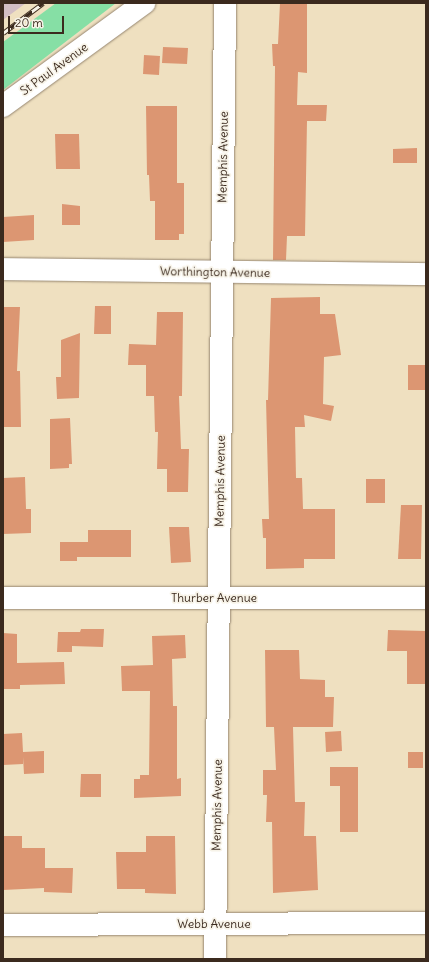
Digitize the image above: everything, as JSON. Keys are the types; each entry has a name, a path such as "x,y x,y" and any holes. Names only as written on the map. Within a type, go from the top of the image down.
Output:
{"street":[{"name":"St Paul Avenue","path":"3,106 144,3"},
{"name":"Memphis Avenue","path":"215,959 225,3"},
{"name":"Worthington Avenue","path":"3,269 426,274"},
{"name":"Thurber Avenue","path":"3,598 426,598"},
{"name":"Webb Avenue","path":"3,924 426,923"}],"shaded area":[{"path":"3,3 26,3 3,20"}],"green space":[{"path":"56,3 116,3 3,90 3,42"}],"building":[{"path":"280,3 307,3 307,73 298,72 297,105 327,105 326,121 307,121 305,236 287,236 286,260 273,260 275,66 273,66 272,44 278,44"},
{"path":"163,47 188,48 187,64 162,63"},
{"path":"144,55 160,56 159,75 143,74"},
{"path":"146,106 177,106 177,183 184,183 184,234 179,234 179,240 155,240 155,201 150,201 149,175 147,175"},
{"path":"55,134 79,134 80,169 56,169"},
{"path":"417,148 417,163 393,163 393,149"},
{"path":"62,204 80,206 80,225 62,225"},
{"path":"34,215 34,240 3,242 3,217"},
{"path":"320,297 320,314 335,314 341,355 324,357 323,404 334,406 331,421 304,415 305,427 295,427 296,478 302,478 303,509 335,509 335,559 304,559 304,568 266,569 266,538 263,538 262,519 269,519 266,400 268,400 271,298"},
{"path":"95,306 111,306 111,334 94,334"},
{"path":"3,307 20,307 17,371 20,371 21,427 3,427"},
{"path":"157,312 183,312 182,396 179,396 181,449 189,449 188,492 167,492 167,469 157,469 158,432 155,432 154,396 146,396 146,365 128,365 129,344 156,345"},
{"path":"80,333 79,398 57,399 56,377 61,377 61,340"},
{"path":"408,365 426,365 426,390 408,390"},
{"path":"70,418 72,464 69,464 69,468 50,469 50,419"},
{"path":"25,477 26,509 31,509 31,533 3,534 3,478"},
{"path":"366,479 385,479 385,503 366,503"},
{"path":"401,505 422,505 421,559 398,559"},
{"path":"169,527 189,527 191,562 171,563"},
{"path":"88,530 131,530 131,557 77,557 77,561 60,561 60,542 88,542"},
{"path":"81,629 104,629 103,647 72,646 72,652 57,652 58,632 80,632"},
{"path":"388,630 426,631 426,684 407,684 407,651 387,651"},
{"path":"3,633 17,634 17,663 64,662 65,684 20,685 20,689 3,689"},
{"path":"185,635 186,658 172,659 173,706 177,706 177,779 181,778 181,796 134,798 134,779 140,779 140,775 149,775 150,691 122,691 121,666 153,665 152,636"},
{"path":"265,650 299,650 300,679 325,680 325,697 334,697 333,727 293,727 295,802 305,802 304,836 316,836 318,890 273,893 272,822 266,822 267,795 263,795 263,770 276,770 274,727 266,727"},
{"path":"341,731 342,751 326,752 325,732"},
{"path":"22,733 23,752 44,751 44,773 24,774 23,757 23,764 3,765 3,734"},
{"path":"408,752 423,752 423,768 408,768"},
{"path":"330,767 358,767 358,832 340,832 340,786 330,786"},
{"path":"81,774 101,774 101,797 80,797"},
{"path":"3,836 22,836 22,848 45,848 45,868 73,868 72,893 44,892 44,888 3,890"},
{"path":"146,836 175,836 176,894 145,893 145,889 117,889 116,852 146,852"}],"railway":[{"path":"3,33 43,3"}]}
